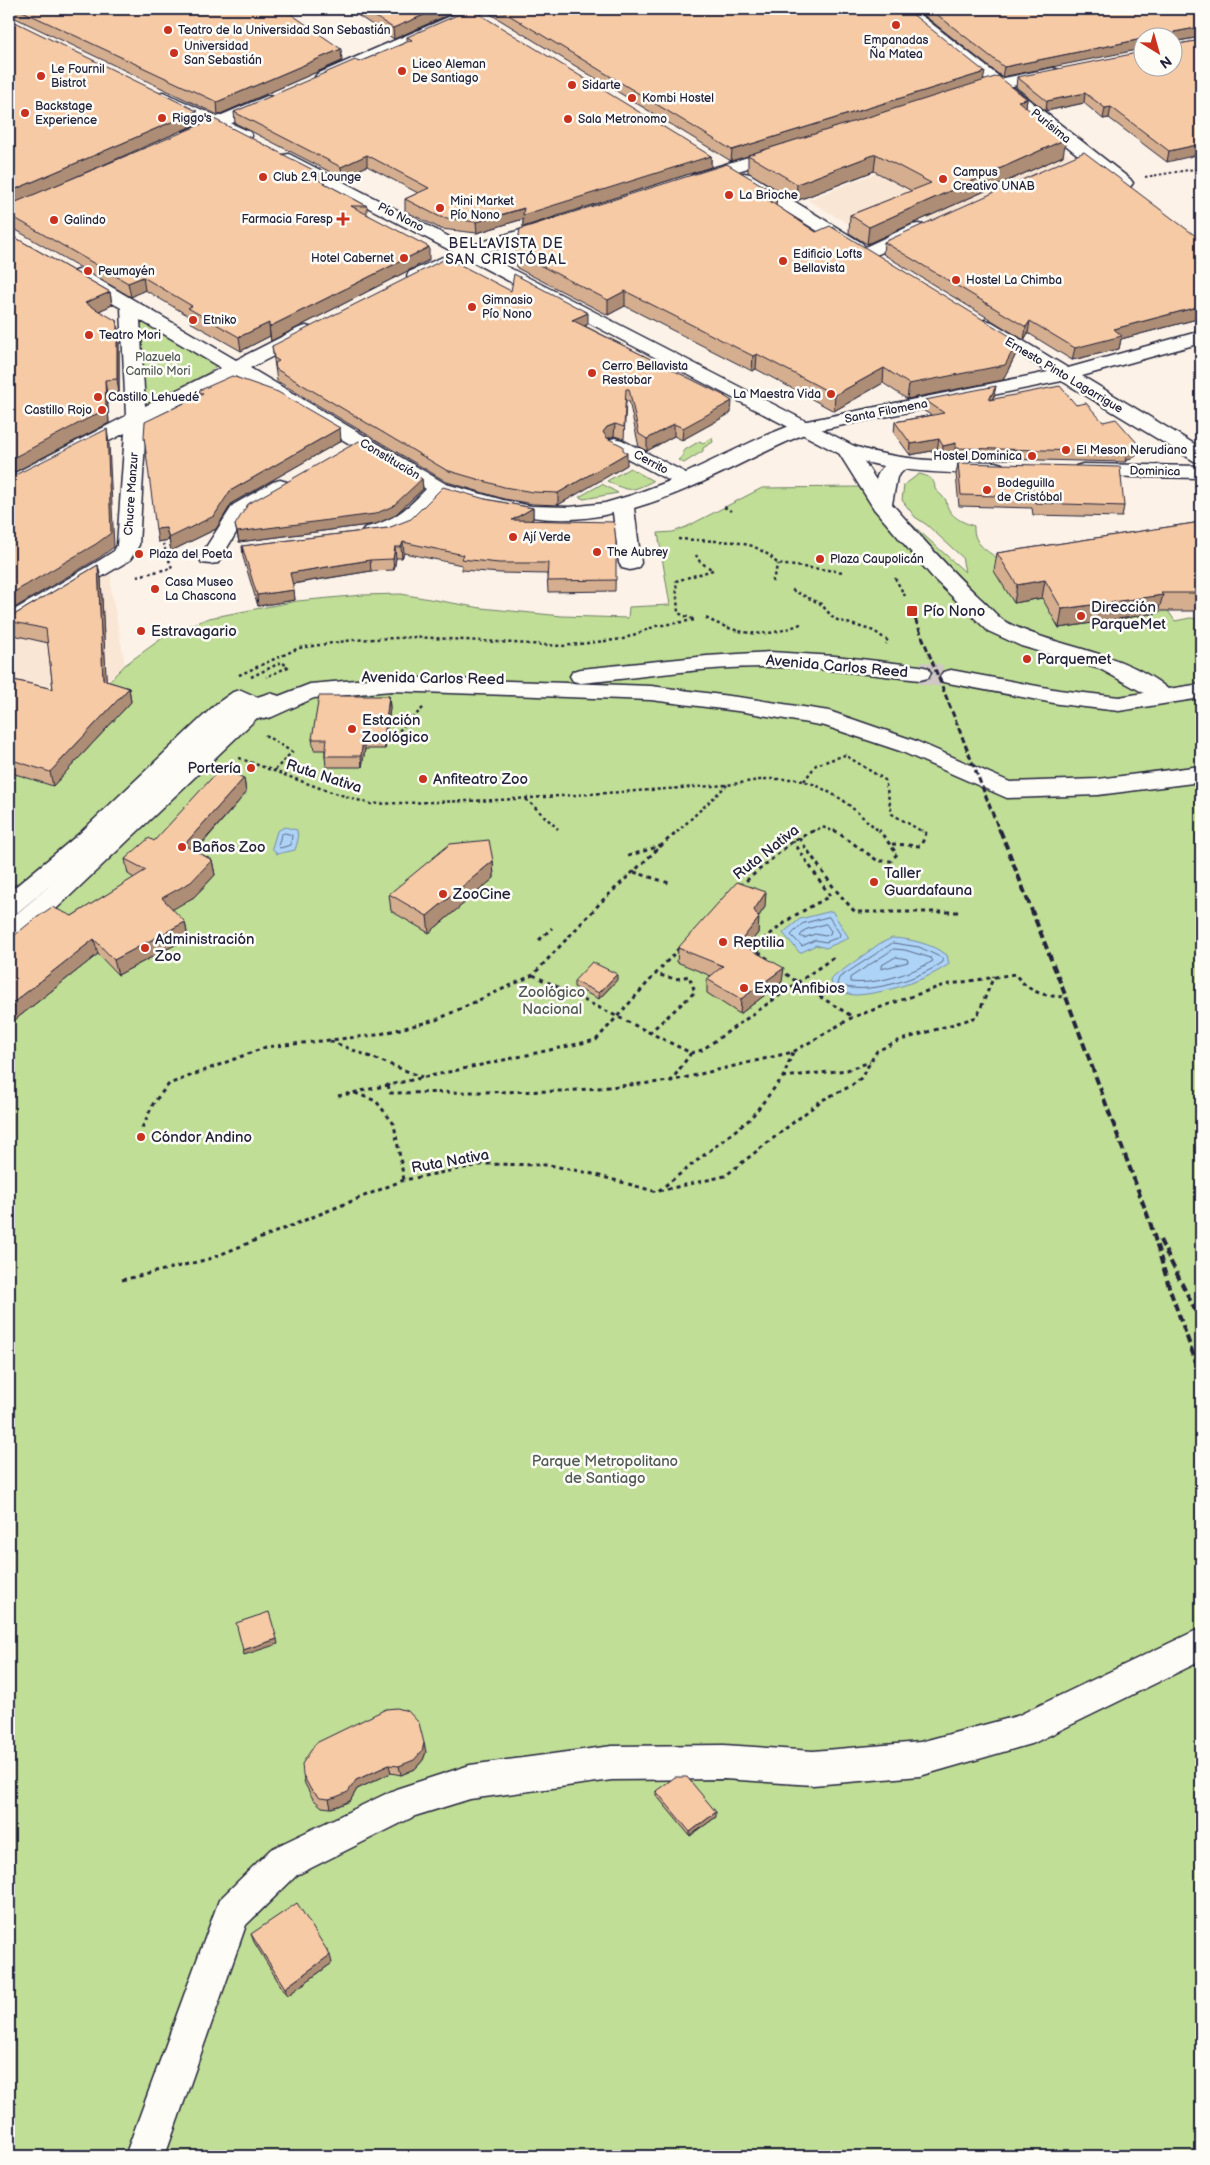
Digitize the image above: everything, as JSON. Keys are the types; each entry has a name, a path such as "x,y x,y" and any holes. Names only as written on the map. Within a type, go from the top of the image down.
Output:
{"street":[{"name":"Purísima","path":"904,9 999,84 1079,157 1123,181 1138,193"},
{"path":"307,84 477,13"},
{"path":"952,99 999,84 1065,71"},
{"path":"146,88 257,143"},
{"path":"178,140 281,95"},
{"path":"682,184 803,146"},
{"name":"Pío Nono","path":"274,152 848,450 879,461 899,465"},
{"path":"711,158 883,264"},
{"path":"400,284 469,252 572,218"},
{"path":"866,254 930,224"},
{"name":"Constitución","path":"65,269 236,367 351,446 439,488 501,506 533,512 571,513 623,505 654,496 776,437 804,427"},
{"name":"Chucre Manzur","path":"9,622 108,565 122,555 128,545 136,420 130,306"},
{"name":"Ernesto Pinto Lagarrigue","path":"973,320 1201,457"},
{"path":"9,484 322,324"},
{"name":"Santa Filomena","path":"804,427 1064,375 1201,337"},
{"name":"Cerrito","path":"615,444 686,481"},
{"path":"848,450 881,505 943,575 996,626 1029,641 1108,664 1148,684 1163,698"},
{"path":"881,505 887,475 899,465 1015,468"},
{"name":"Dominica","path":"1064,469 1201,472"},
{"path":"210,558 240,509 300,475"},
{"path":"354,535 380,532 395,527 414,514 439,488"},
{"path":"623,505 630,563"},
{"name":"Avenida Carlos Reed","path":"9,933 46,904 247,699 305,684 352,676 405,675 537,680 750,660 786,660 920,673"},
{"path":"951,677 1058,697 1119,704 1201,691"},
{"path":"9,906 89,840 224,709 247,699 310,691 391,684 651,694 745,705 829,719 908,746 1007,790 1098,787 1201,774"},
{"path":"145,2156 232,1914 284,1862 409,1801 470,1782 612,1763 724,1762 813,1768 920,1759 1022,1731 1201,1644"}],"path":[{"path":"1123,181 1201,168"},
{"path":"724,507 732,512"},
{"path":"678,539 735,542 752,546 769,555 778,564 844,572"},
{"path":"130,578 172,568 163,544"},
{"path":"247,699 245,671 300,648 353,640 417,637 562,646 623,639 656,626 695,620 678,613 676,582 713,570 700,562 696,555"},
{"path":"772,582 778,564"},
{"path":"895,578 905,596"},
{"path":"792,590 821,604 834,619 874,631 888,641 886,644"},
{"path":"706,618 724,628 753,635 788,630 803,623"},
{"path":"247,699 282,662 288,667 234,692 247,699 292,752 273,772"},
{"path":"386,743 428,704"},
{"path":"804,781 816,765 845,755 885,780 892,814 926,833 921,846 892,844"},
{"name":"Ruta Nativa","path":"244,760 273,772 371,804 525,798 727,785 755,780 804,781 837,797 875,825 892,844 897,854 892,860 878,861 834,830 822,827 793,841 735,891"},
{"path":"142,1128 154,1102 169,1084 266,1047 376,1035 436,1020 534,975 604,899 727,785"},
{"path":"525,798 558,829"},
{"path":"799,838 834,888 855,912 961,912"},
{"path":"768,960 754,948 792,917 830,896 793,841"},
{"path":"628,856 661,846"},
{"path":"633,872 669,883"},
{"path":"539,940 552,928"},
{"path":"338,1096 596,1040 683,943"},
{"path":"671,1081 691,1053 702,1050 834,957"},
{"path":"776,966 798,983 853,1017"},
{"path":"649,1033 695,992 689,976 676,980 655,974"},
{"path":"388,1085 390,1093 567,1091 671,1081 793,1052 853,1017 944,985 1015,974 1023,987 1041,996 1066,997"},
{"path":"534,975 615,1017 691,1053"},
{"path":"656,1192 725,1176 822,1100 851,1086 861,1078 877,1051 898,1041 976,1017 994,976"},
{"path":"329,1041 422,1077"},
{"path":"656,1192 750,1119 783,1077 793,1052"},
{"path":"783,1077 839,1072 870,1062"},
{"path":"354,1093 376,1101 394,1124 404,1180"},
{"name":"Ruta Nativa","path":"122,1280 209,1259 404,1180 485,1164 549,1165 589,1173 656,1192"}],"shaded area":[{"name":"Campus Creativo UNAB","path":"1019,116 1072,157 932,221 906,207 855,228 808,200"},
{"path":"111,574 111,589 125,664 88,700 9,683 9,629 23,618"}],"green space":[{"name":"Plazuela Camilo Mori","path":"121,305 217,365 208,373 128,414"},
{"path":"712,438 713,442 703,448 703,451 684,463 678,460 683,456 683,451 700,441 703,443"},
{"path":"630,468 653,481 635,489 625,489 607,481"},
{"name":"Parque Metropolitano de Santiago","path":"919,474 933,480 935,489 946,500 952,514 974,526 978,542 999,559 1155,592 1175,621 1190,618 1201,619 1201,2156 9,2156 9,783 125,665 168,634 209,618 297,601 362,595 401,594 481,608 562,616 628,618 629,607 670,605 658,533 673,532 686,527 762,488 859,487 875,507 889,504 965,572 962,557 927,525 915,517 902,500 904,485"},
{"path":"602,484 618,493 584,499 579,497"}],"water":[{"path":"285,827 297,830 298,840 295,850 277,854 272,848 277,831"},
{"path":"832,911 849,938 826,948 816,945 800,953 783,933 800,919"},
{"path":"892,938 928,945 947,955 949,964 917,981 879,992 853,995 833,988 831,980 836,975 879,944"}],"building":[{"path":"18,9 284,9 341,49 217,102"},
{"path":"363,9 438,9 393,28"},
{"path":"471,9 711,156 523,215 524,208 476,222 440,217 405,199 429,188 367,155 341,167 234,112 355,60 359,62 412,40 407,37"},
{"path":"499,9 906,9 985,72 732,150"},
{"path":"930,9 1201,9 1201,27 1182,31 1182,28 1132,28 1132,41 1004,67"},
{"path":"9,19 197,111 9,192"},
{"path":"1201,40 1201,144 1169,151 1111,107 1105,108 1085,93 1047,101 1017,77 1132,54 1132,78 1182,78 1182,43"},
{"path":"998,76 1027,99 1018,101 1066,139 869,227 850,215 931,183 876,154 797,184 748,155"},
{"path":"214,119 321,174 313,177 367,206 351,206 429,247 269,327 269,323 239,337 188,308 192,306 143,277 128,283 13,217 9,217 9,205"},
{"path":"1084,152 1201,240 1201,306 1114,329 1122,336 1075,348 1030,321 1026,327 884,242"},
{"path":"727,164 777,194 765,198 816,232 830,226 1018,341 1005,365 909,384 884,368 835,395 757,354 753,356 625,291 608,300 516,253 520,229"},
{"path":"9,234 110,292 85,303 117,321 117,379 105,380 106,409 9,460"},
{"path":"447,258 511,291 514,274 588,313 572,320 732,401 683,428 674,424 647,439 639,434 629,389 626,389 624,427 615,424 607,427 603,432 607,438 623,446 623,450 627,453 558,493 533,492 504,487 446,470 276,369 275,363 279,361 274,358 272,346"},
{"path":"232,376 278,392 340,428 230,491 214,516 169,538 166,528 156,529 144,437 145,422 203,394 198,391"},
{"path":"996,386 989,400 1060,386 1076,405 1086,403 1103,422 1116,419 1138,444 1127,452 956,448 956,443 943,446 939,439 911,444 895,422 944,413 925,400"},
{"path":"107,429 111,533 96,544 9,595 9,477"},
{"path":"359,441 422,479 393,506 375,514 237,532 235,525 248,504"},
{"path":"958,463 1120,467 1124,506 1035,503 1034,497 961,495"},
{"path":"443,487 485,499 533,508 512,520 614,522 616,580 547,581 548,563 499,563 461,559 464,555 403,542 401,547 395,547 393,559 370,560 290,573 294,590 257,595 242,546 388,528 411,519"},
{"path":"1201,522 1201,593 1161,593 1163,595 1062,609 1045,580 1017,585 997,553"},
{"path":"98,565 103,680 129,688 50,772 9,759 9,679 53,689 46,629 9,621 9,616 14,615"},
{"name":"Estación Zoológico","path":"319,696 389,696 384,738 363,738 361,756 325,756 327,739 312,739"},
{"path":"220,769 244,778 184,845 212,860 191,882 162,898 185,922 114,960 94,939 9,1006 9,940 52,907 72,916 146,870 125,859 149,838 154,841"},
{"path":"489,840 493,861 427,916 389,894 450,844"},
{"path":"737,882 766,892 754,910 759,918 739,943 784,968 741,999 707,979 723,966 678,948"},
{"path":"592,962 617,974 599,993 574,981"},
{"path":"269,1612 277,1639 243,1650 236,1623"},
{"path":"397,1708 408,1711 419,1723 424,1743 422,1751 414,1760 399,1766 389,1765 356,1780 348,1792 336,1797 329,1799 320,1798 311,1790 303,1775 302,1764 316,1743 386,1709"},
{"path":"675,1777 687,1777 716,1812 690,1832 656,1791"},
{"path":"297,1903 330,1955 285,1988 251,1934"}],"tunnel":[{"path":"920,673 951,677"}],"railway":[{"path":"912,611 1000,832"},
{"path":"1000,830 1066,997 1150,1222 1170,1290 1201,1376"},
{"path":"1160,1240 1201,1322"}],"place":[{"name":"Empanadas Ña Matea","path":"896,25"},
{"name":"Teatro de la Universidad San Sebastián","path":"168,30"},
{"name":"Universidad San Sebastián","path":"174,53"},
{"name":"Liceo Aleman De Santiago","path":"402,71"},
{"name":"Le Fournil Bistrot","path":"41,76"},
{"name":"Sidarte","path":"572,85"},
{"name":"Kombi Hostel","path":"632,98"},
{"name":"Backstage Experience","path":"25,113"},
{"name":"Riggo's","path":"162,118"},
{"name":"Sala Metronomo","path":"568,119"},
{"name":"Club 2.9 Lounge","path":"263,177"},
{"name":"Campus Creativo UNAB","path":"943,179"},
{"name":"La Brioche","path":"729,195"},
{"name":"Mini Market Pío Nono","path":"440,208"},
{"name":"Farmacia Faresp","path":"343,219"},
{"name":"Galindo","path":"54,220"},
{"name":"Hotel Cabernet","path":"404,258"},
{"name":"Edificio Lofts Bellavista","path":"783,261"},
{"name":"Peumayén","path":"88,271"},
{"name":"Hostel La Chimba","path":"956,280"},
{"name":"Gimnasio Pío Nono","path":"472,307"},
{"name":"Etniko","path":"193,320"},
{"name":"Teatro Mori","path":"89,335"},
{"name":"Cerro Bellavista Restobar","path":"592,373"},
{"name":"La Maestra Vida","path":"831,394"},
{"name":"Castillo Lehuedé","path":"98,397"},
{"name":"Castillo Rojo","path":"102,410"},
{"name":"El Meson Nerudiano","path":"1066,450"},
{"name":"Hostel Dominica","path":"1032,456"},
{"name":"Bodeguilla de Cristóbal","path":"987,490"},
{"name":"Ají Verde","path":"513,537"},
{"name":"The Aubrey","path":"597,552"},
{"name":"Plaza del Poeta","path":"139,554"},
{"name":"Plaza Caupolicán","path":"820,559"},
{"name":"Casa Museo La Chascona","path":"155,589"},
{"name":"Pío Nono","path":"912,611"},
{"name":"Dirección ParqueMet","path":"1081,616"},
{"name":"Estravagario","path":"141,631"},
{"name":"Parquemet","path":"1027,659"},
{"name":"Estación Zoológico","path":"352,729"},
{"name":"Portería","path":"251,768"},
{"name":"Anfiteatro Zoo","path":"423,779"},
{"name":"Baños Zoo","path":"182,847"},
{"name":"Taller Guardafauna","path":"874,882"},
{"name":"ZooCine","path":"443,894"},
{"name":"Reptilia","path":"723,942"},
{"name":"Administración Zoo","path":"145,948"},
{"name":"Expo Anfibios","path":"744,988"},
{"name":"Cóndor Andino","path":"141,1137"}],"district":[{"name":"BELLAVISTA DE SAN CRISTÓBAL","path":"506,252"}],"park label":[{"name":"Zoológico Nacional","path":"552,1000"}]}
